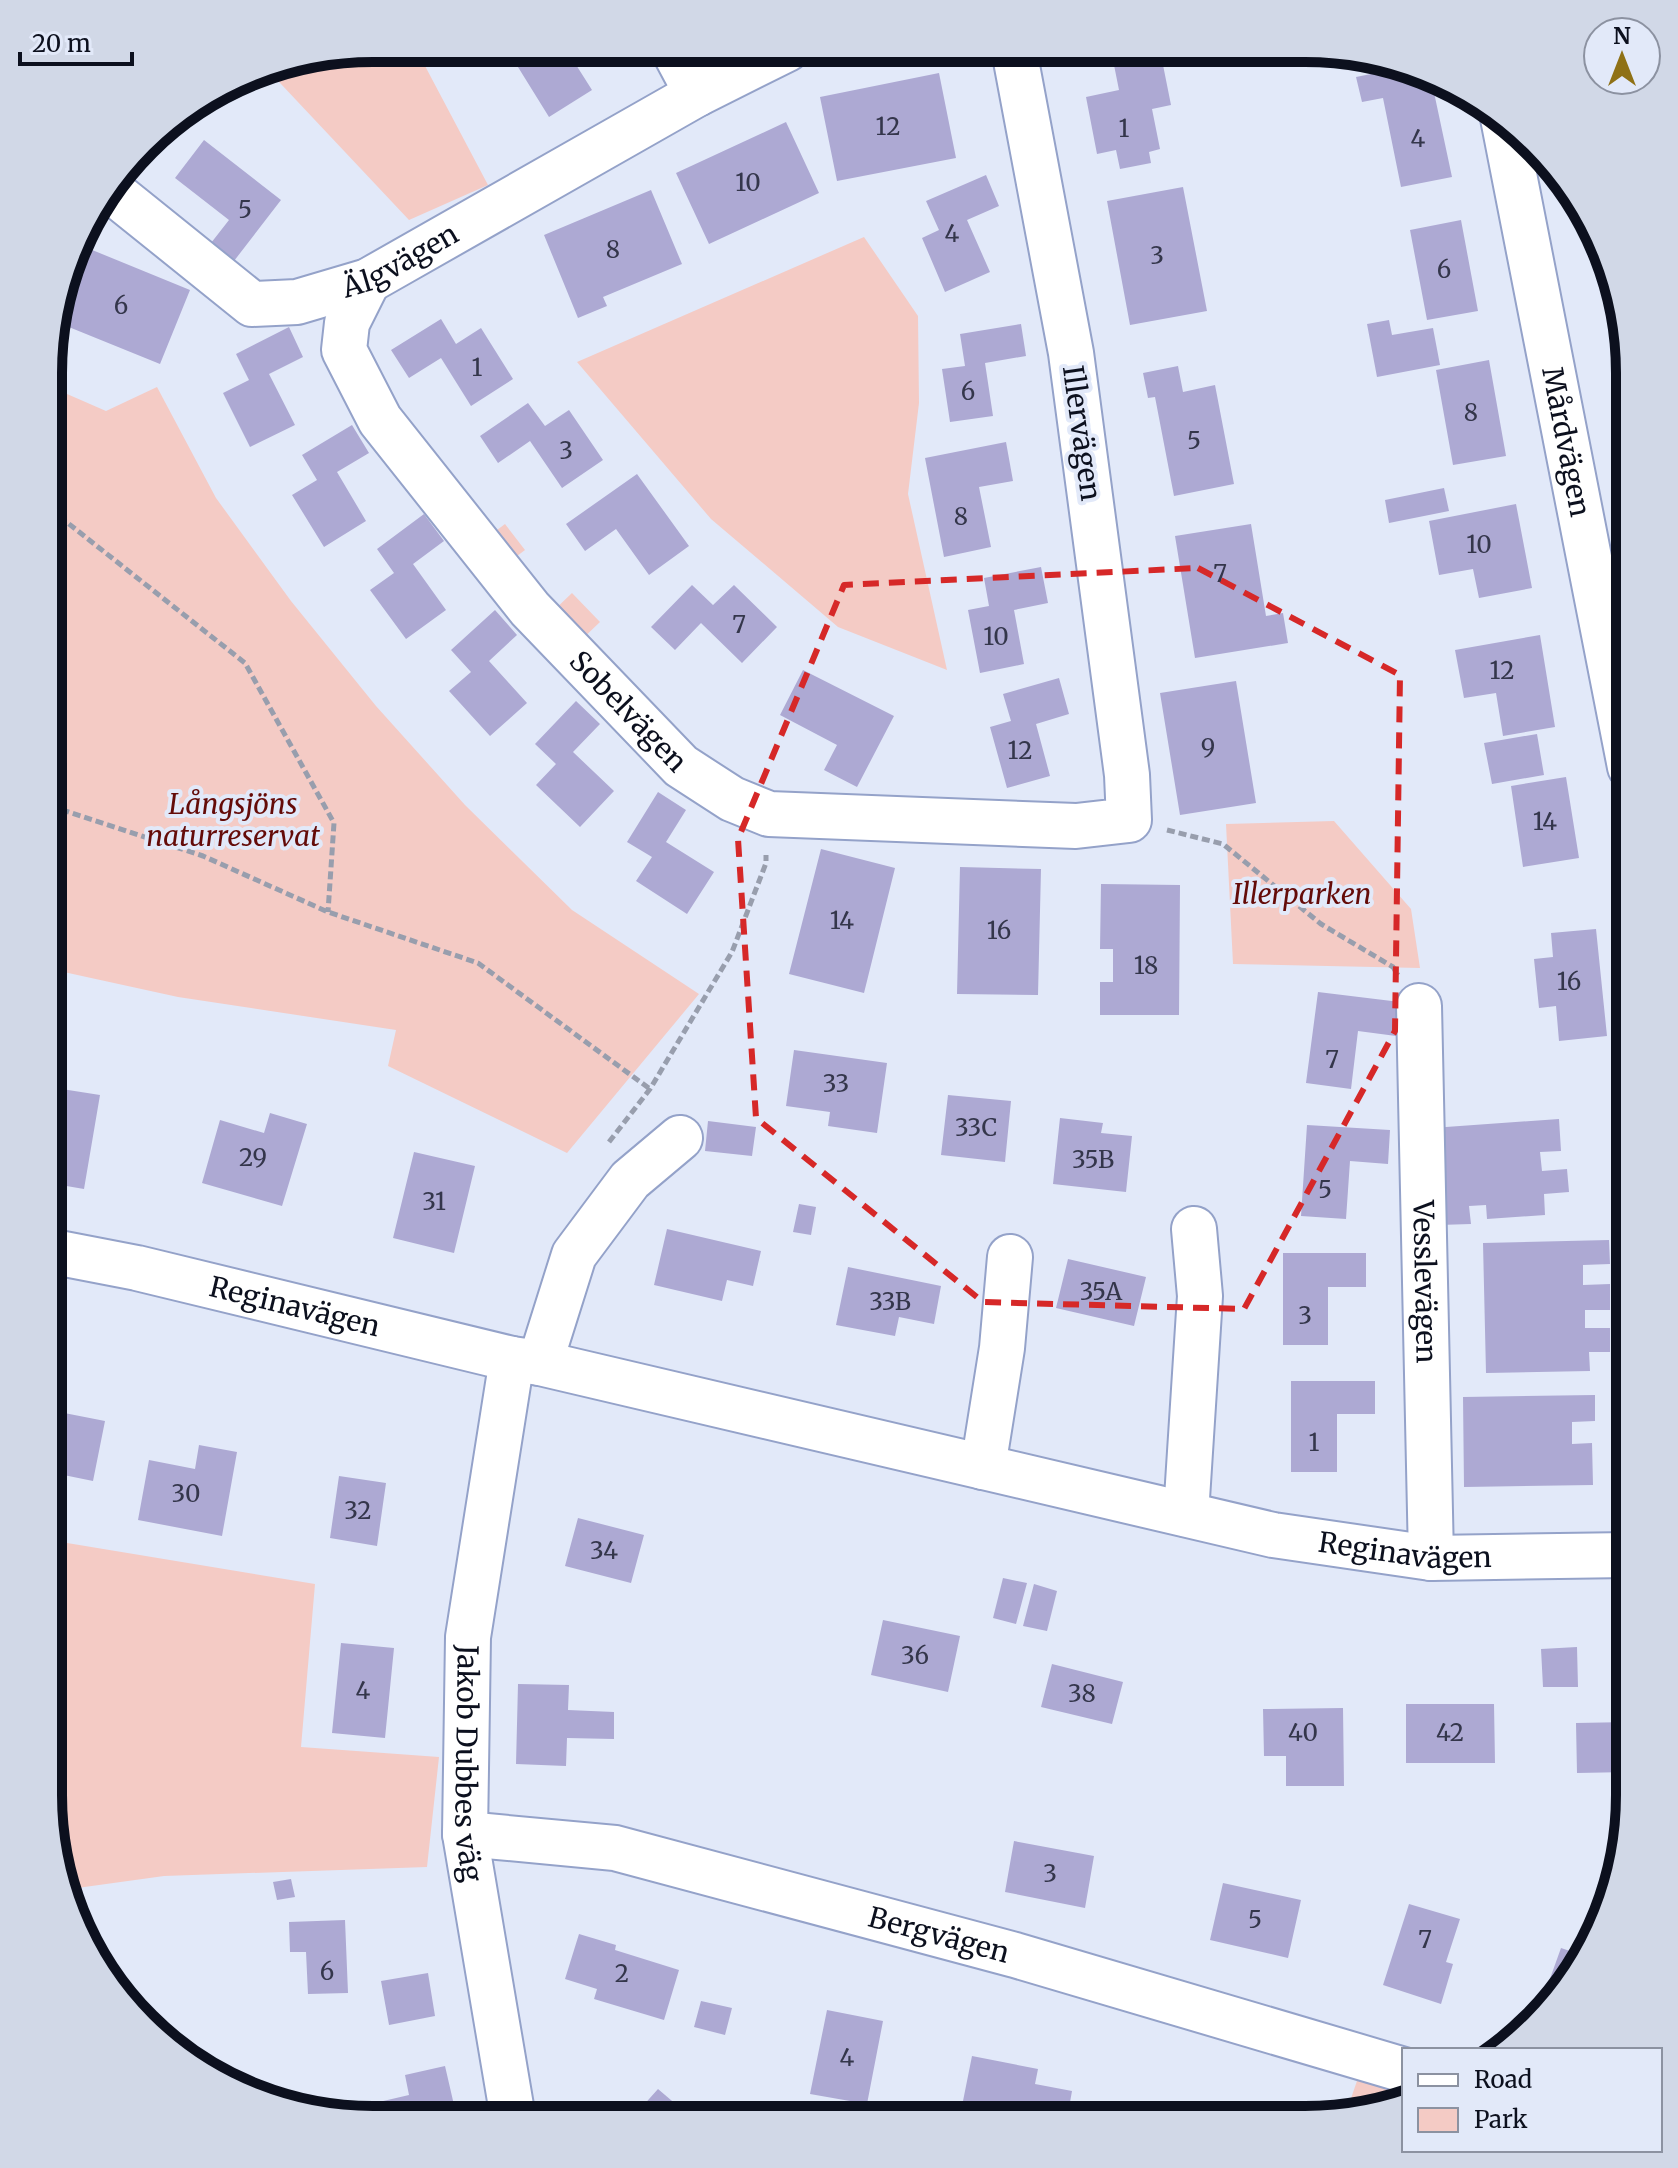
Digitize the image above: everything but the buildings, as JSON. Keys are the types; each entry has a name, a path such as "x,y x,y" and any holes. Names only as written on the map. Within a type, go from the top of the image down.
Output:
{"street":[{"path":"680,62 697,94"},
{"name":"Älgvägen","path":"117,196 252,304 297,302 368,281 697,94 761,62"},
{"name":"Illervägen","path":"1016,62 1071,353 1127,775 1129,820"},
{"name":"Mårdvägen","path":"1507,136 1616,695"},
{"name":"Sobelvägen","path":"368,281 347,323 344,350 380,420 530,609 681,766 732,799 769,814 1076,826 1129,820"},
{"name":"Vesslevägen","path":"1419,1006 1431,1558"},
{"path":"526,1361 574,1255 630,1180 680,1138"},
{"path":"1186,1514 1200,1296 1194,1229"},
{"name":"Reginavägen","path":"62,1254 137,1268 1273,1535 1431,1558 1616,1555"},
{"path":"983,1467 1002,1348 1010,1257"},
{"name":"Jakob Dubbes väg","path":"511,2106 465,1834 468,1637 526,1361"},
{"name":"Bergvägen","path":"465,1834 615,1848 1015,1955 1402,2069"}],"path":[{"path":"62,518 245,663 334,823 328,912"},
{"path":"62,810 203,856 328,912 478,963 650,1089"},
{"path":"605,1146 650,1089 732,952 766,863 769,814"},
{"path":"1129,820 1223,844 1321,924 1393,967 1419,1006"}],"highlighted area":[{"path":"1198,568 1400,675 1395,1031 1244,1309 983,1302 756,1118 738,839 844,585"}],"green space":[{"path":"424,62 488,185 409,220 275,78 332,65"},
{"path":"864,237 918,316 919,403 908,494 947,670 838,627 711,519 577,362"},
{"name":"Långsjöns naturreservat","path":"157,387 216,498 291,601 376,706 465,805 572,910 699,994 567,1153 388,1066 396,1030 178,997 62,972 62,392 106,411"},
{"path":"505,524 525,550 505,565 485,539"},
{"path":"572,593 600,622 577,644 549,615"},
{"name":"Illerparken","path":"1334,821 1411,909 1420,968 1233,964 1226,824"},
{"path":"62,1542 315,1584 301,1747 439,1757 427,1867 164,1876 76,1888 68,1856 62,1795"},
{"path":"1358,2078 1398,2092 1366,2100 1350,2102"}]}
